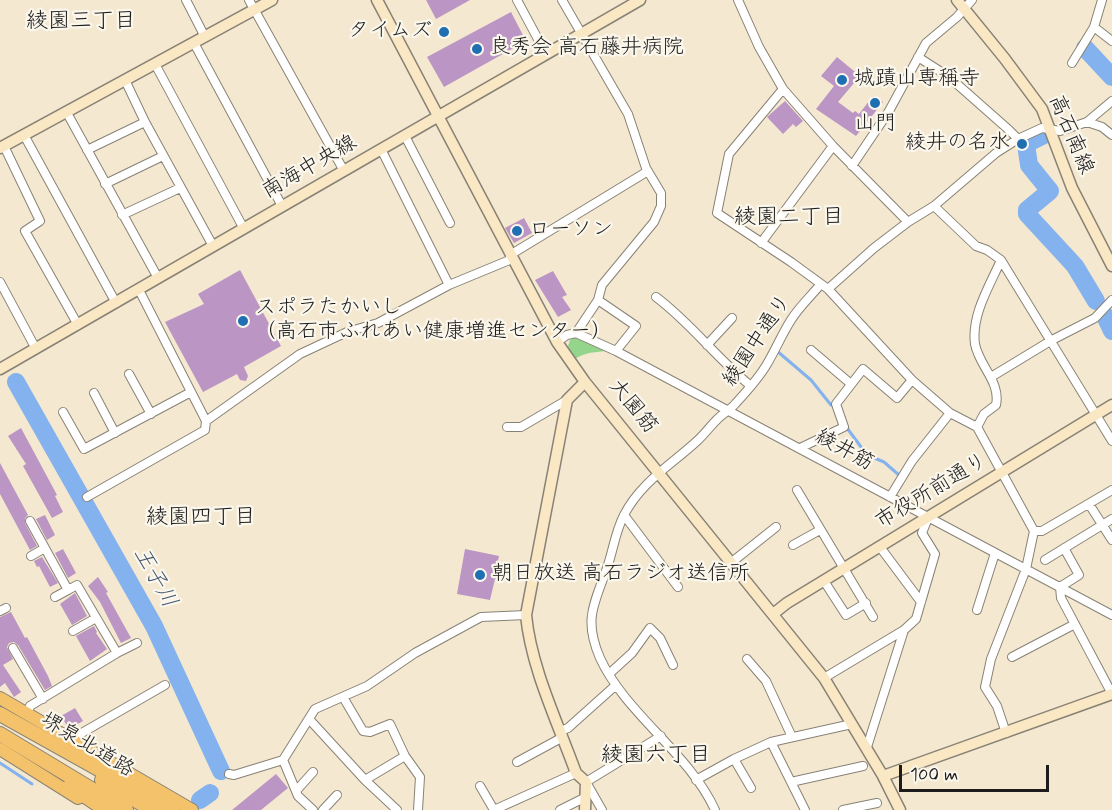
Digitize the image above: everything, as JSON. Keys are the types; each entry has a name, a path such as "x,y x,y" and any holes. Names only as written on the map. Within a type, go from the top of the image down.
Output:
{"highway":[{"path":"0,716 181,809"},
{"name":"堺泉北道路","path":"0,716 152,810"},
{"name":"堺泉北道路","path":"0,734 126,810"},
{"path":"0,741 106,810"}],"main road":[{"path":"0,698 76,742 181,809"},
{"path":"0,749 96,810"}],"street":[{"path":"186,0 206,37"},
{"path":"78,325 25,231 40,221 2,147 206,37 251,5 272,0"},
{"name":"大園筋","path":"377,0 557,342 585,382 660,472 824,678 867,747 900,810"},
{"path":"517,0 546,54"},
{"path":"557,342 567,335 576,333 598,300 602,285 654,222 661,206 661,193 648,171 628,114 562,0"},
{"name":"南海中央線","path":"0,369 640,0"},
{"path":"738,0 759,47 783,89 833,146 908,222"},
{"path":"852,166 889,111 926,44 957,17 960,4 972,0"},
{"path":"1072,63 1094,27 1102,0"},
{"name":"高石南線","path":"960,4 1042,109 1072,188 1112,266"},
{"path":"251,5 344,171"},
{"path":"1094,27 1112,41"},
{"path":"194,43 282,206"},
{"path":"918,57 949,77 1010,130 1018,140"},
{"path":"155,64 244,229"},
{"path":"125,80 163,156 213,246"},
{"path":"783,89 729,154 717,213 824,287 912,380 950,412 977,427 1034,531 1026,569 991,658 985,687 997,706 1006,732"},
{"path":"1087,122 1112,101"},
{"path":"67,113 158,278"},
{"path":"87,150 145,122"},
{"path":"1087,122 1102,127 1112,135"},
{"name":"綾園中通り","path":"715,810 708,795 661,736 616,686 595,644 591,628 592,610 624,515 636,495 729,410 767,364 793,317 824,287 908,222 934,206 996,153 1042,129 1060,131 1087,122"},
{"path":"24,135 116,303"},
{"path":"405,135 450,223"},
{"path":"761,243 833,146"},
{"path":"381,149 450,285"},
{"path":"105,184 163,156"},
{"path":"206,421 300,354 347,332 378,323 450,285 511,257 648,171"},
{"path":"122,215 180,188"},
{"path":"934,206 976,246 987,250 1001,260 1112,441"},
{"path":"977,427 984,414 996,405 998,395 975,346 975,325 1001,260"},
{"path":"0,282 36,349"},
{"path":"87,497 205,429 206,421 139,290"},
{"path":"656,297 697,329 707,345 731,371 750,386"},
{"path":"598,300 636,326 616,351"},
{"path":"991,377 1052,340 1095,318 1112,300"},
{"path":"707,345 732,318"},
{"name":"綾井筋","path":"576,333 616,351 729,410 1112,615"},
{"path":"811,350 851,384"},
{"path":"800,448 844,427 836,404 863,369 897,398 912,380"},
{"path":"129,374 151,414"},
{"path":"507,427 521,427 567,400 585,382"},
{"path":"63,412 84,450 191,392"},
{"path":"94,393 116,433"},
{"path":"567,400 526,615 539,674 576,773 586,782 602,810"},
{"name":"市役所前通り","path":"773,614 787,603 1112,405"},
{"path":"890,497 912,461 950,412"},
{"path":"797,490 873,616"},
{"path":"1034,531 1042,531 1112,490"},
{"path":"1089,504 1112,540"},
{"path":"624,515 678,587"},
{"path":"824,678 904,630 916,619 935,554 922,533 928,518"},
{"path":"1045,560 1112,519"},
{"path":"30,521 68,590"},
{"path":"732,562 777,527"},
{"path":"793,545 820,530"},
{"path":"880,547 921,602"},
{"path":"31,556 45,548"},
{"path":"883,776 1112,694 1061,598 1060,587 1079,575 1064,548"},
{"path":"977,610 994,552"},
{"path":"824,581 846,615 866,603"},
{"path":"55,597 77,585 117,653"},
{"path":"230,774 234,775 283,760 315,709 368,686 415,653 481,617 526,615"},
{"path":"73,631 96,618"},
{"path":"1012,657 1075,624"},
{"path":"609,674 632,653 650,628 660,638 673,665"},
{"path":"867,747 904,630"},
{"path":"27,714 30,706 137,643"},
{"path":"13,648 43,699"},
{"path":"747,658 766,681 792,737"},
{"path":"14,670 23,665"},
{"path":"72,669 78,678"},
{"path":"150,681 154,690"},
{"path":"76,742 80,734 165,685"},
{"path":"517,762 562,734 616,686"},
{"path":"343,697 363,730 370,732 390,724 405,756 420,777 418,810"},
{"path":"112,703 118,712"},
{"path":"309,719 365,780 397,810"},
{"path":"696,780 771,742 852,724"},
{"path":"586,782 661,736"},
{"path":"771,742 805,810"},
{"path":"365,780 405,756"},
{"path":"734,759 751,788"},
{"path":"283,760 298,796 313,810"},
{"path":"791,782 863,766"},
{"path":"296,791 313,772"},
{"path":"480,786 494,810 576,773"},
{"path":"585,810 586,782"},
{"path":"323,810 337,795"},
{"path":"560,810 584,798"},
{"path":"843,810 877,803"}],"green space":[{"path":"575,338 608,351 595,352 575,359 568,346 570,340"}],"building":[{"path":"426,0 470,0 436,19"},
{"name":"良秀会 高石藤井病院","path":"511,12 526,41 444,87 427,57"},
{"path":"837,57 860,76 838,102 853,113 855,111 859,114 873,96 883,102 856,136 816,109 834,86 821,76"},
{"path":"785,101 803,121 796,127 793,124 783,134 767,117"},
{"name":"ローソン","path":"524,218 532,233 514,243 505,228"},
{"path":"240,270 281,346 244,367 248,376 246,381 240,380 237,374 203,392 165,322 204,304 198,294"},
{"path":"553,271 567,295 562,297 571,310 558,317 535,280"},
{"path":"21,428 57,495 55,496 63,512 52,518 23,466 26,464 8,436"},
{"path":"0,463 28,515 25,523 37,546 30,550 0,494"},
{"path":"45,515 55,535 47,540 36,519"},
{"path":"63,549 76,573 68,578 55,553"},
{"name":"朝日放送 高石ラジオ送信所","path":"465,549 499,556 496,571 500,571 498,580 495,579 490,600 457,594"},
{"path":"42,557 58,583 50,587 34,561"},
{"path":"98,577 131,638 121,643 100,602 88,586"},
{"path":"75,593 87,616 72,625 60,604"},
{"path":"11,612 48,676 52,686 45,690 14,642 9,643 7,647 13,659 3,665 21,692 14,697 5,683 0,687 0,617"},
{"path":"94,626 107,649 90,661 76,636"},
{"path":"75,708 83,721 69,729 61,716"},
{"path":"276,774 288,788 261,810 232,810"}],"waterway":[{"path":"1085,48 1112,77"},
{"path":"1044,135 1026,144 1029,165 1050,191 1027,210 1027,214 1075,266 1096,301"},
{"path":"1104,314 1112,331"},
{"path":"777,351 811,380 831,405"},
{"name":"王子川","path":"16,382 154,626 221,771"},
{"path":"847,428 867,455 884,462 900,476"},
{"path":"0,763 32,784"},
{"name":"王子川","path":"200,800 210,793"}],"place":[{"name":"タイムズ","path":"444,32"},
{"name":"良秀会 高石藤井病院","path":"477,49"},
{"name":"城蹟山専稱寺","path":"842,80"},
{"name":"山門","path":"875,103"},
{"name":"綾井の名水","path":"1022,144"},
{"name":"ローソン","path":"517,231"},
{"name":"スポラたかいし （高石市ふれあい健康増進センター）","path":"243,321"},
{"name":"朝日放送 高石ラジオ送信所","path":"480,575"}],"district":[{"name":"綾園三丁目","path":"81,22"},
{"name":"綾園二丁目","path":"789,218"},
{"name":"綾園四丁目","path":"201,518"},
{"name":"綾園六丁目","path":"656,756"}]}
